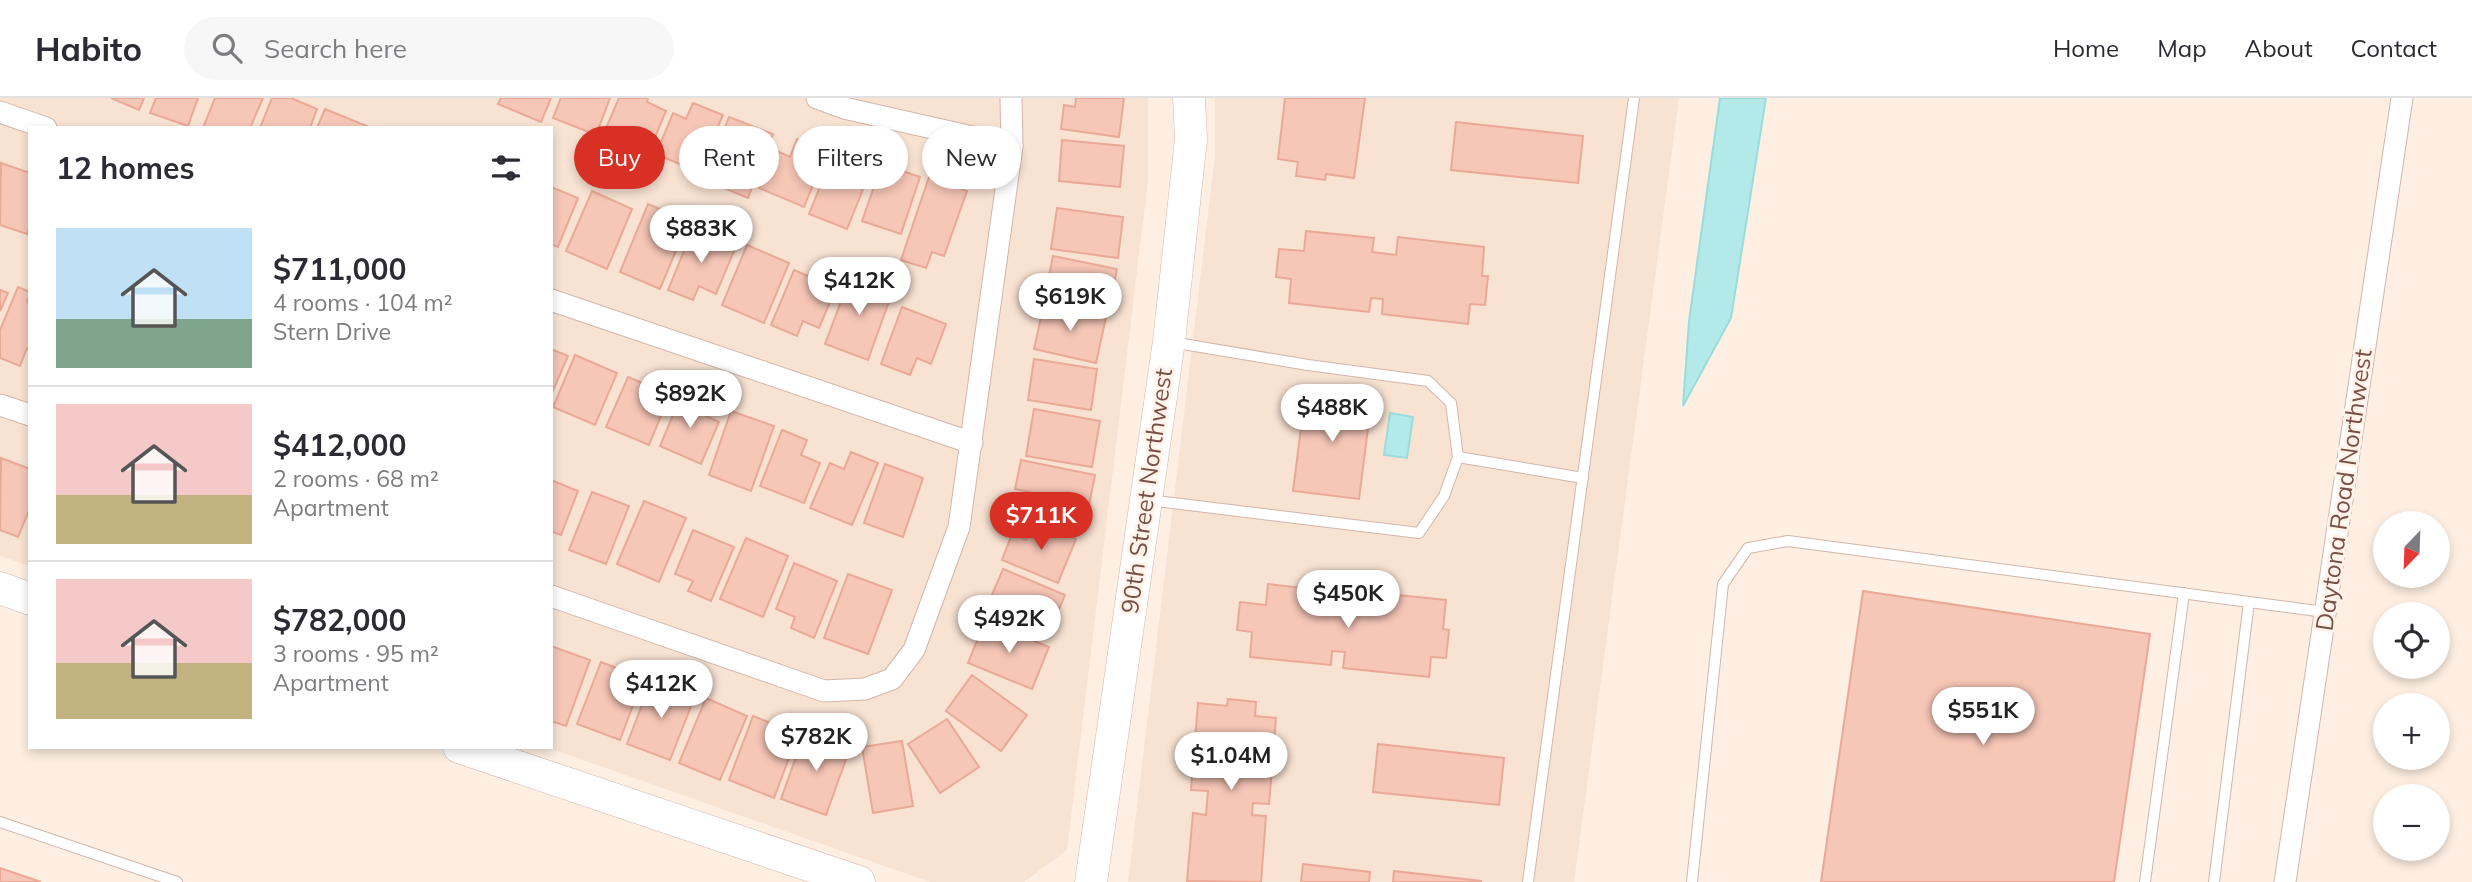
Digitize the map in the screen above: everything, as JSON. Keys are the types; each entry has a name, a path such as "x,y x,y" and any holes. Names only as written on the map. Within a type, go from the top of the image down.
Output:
{"street":[{"path":"817,98 926,126"},
{"path":"1011,98 1012,126"},
{"name":"90th Street Northwest","path":"1091,882 1169,341 1191,139 1189,98"},
{"name":"Daytona Road Northwest","path":"2285,882 2402,98"},
{"path":"0,112 40,126"},
{"path":"553,597 824,691 865,690 892,678 914,650 959,527 1006,189"},
{"path":"553,301 972,443"},
{"path":"0,405 28,414"},
{"path":"0,588 28,598"},
{"path":"465,749 859,882"}],"lane":[{"path":"1528,882 1634,98"},
{"path":"1146,499 1419,533 1444,496 1458,457 1451,403 1428,381 1308,365 1169,341"},
{"path":"1458,457 1583,478"},
{"path":"1692,882 1723,584 1748,548 1788,541 2325,612"},
{"path":"2145,882 2183,593"},
{"path":"2214,882 2249,602"},
{"path":"0,822 177,882"}],"shaded area":[{"path":"0,98 1148,98 1148,180 1067,850 1024,882 930,882 552,749 553,126 28,126 28,565 0,556"},
{"path":"1215,98 1679,98 1574,882 1128,882 1215,155"}],"water":[{"path":"1720,98 1766,98 1731,318 1683,406 1689,321"},
{"path":"1390,413 1413,417 1407,458 1384,455"}],"building":[{"path":"111,98 144,98 139,110"},
{"path":"156,98 198,98 188,126 150,113"},
{"path":"215,98 263,98 251,126 204,126"},
{"path":"272,98 291,98 317,109 311,126 261,126"},
{"path":"501,98 551,98 541,122 498,104"},
{"path":"561,98 610,98 599,126 574,126 553,118"},
{"path":"619,98 648,98 647,102 666,111 660,126 607,126"},
{"path":"1076,98 1124,98 1119,137 1061,129 1064,105 1075,107"},
{"path":"1285,98 1365,98 1354,178 1326,174 1325,180 1296,176 1298,162 1278,159"},
{"path":"693,103 723,115 718,126 679,126 679,164 665,158 665,132 673,113 686,119"},
{"path":"325,109 367,126 318,126"},
{"path":"729,117 752,126 725,126"},
{"path":"1456,122 1583,136 1578,183 1451,170"},
{"path":"1062,140 1124,146 1120,187 1059,181"},
{"path":"793,149 793,189 811,189 804,207 761,189 779,189 779,152 790,157"},
{"path":"1,163 28,172 28,231 27,234 0,225"},
{"path":"908,173 920,177 901,234 862,221 873,189 908,189"},
{"path":"553,188 578,198 558,247 553,245"},
{"path":"726,189 752,189 748,198"},
{"path":"819,189 863,189 847,229 809,214"},
{"path":"925,189 967,191 944,256 932,252 926,268 901,260"},
{"path":"592,191 632,209 607,269 566,251"},
{"path":"648,204 674,215 669,228 683,234 660,289 620,272"},
{"path":"1057,208 1123,217 1118,258 1051,249"},
{"path":"695,224 712,231 708,240 734,251 716,294 699,286 693,300 668,290"},
{"path":"1306,231 1374,238 1372,252 1396,255 1398,237 1484,247 1482,276 1488,276 1485,305 1470,304 1468,324 1382,314 1383,299 1371,298 1369,312 1289,303 1291,279 1276,277 1279,249 1304,251"},
{"path":"747,245 789,263 764,323 722,305"},
{"path":"1053,256 1117,269 1109,309 1045,296"},
{"path":"794,270 836,288 819,328 803,321 797,336 771,325"},
{"path":"851,275 893,290 868,360 825,344"},
{"path":"18,287 28,291 28,349 20,366 0,358 0,330"},
{"path":"0,290 8,293 0,311"},
{"path":"1044,304 1106,317 1096,363 1034,349"},
{"path":"902,307 946,324 931,364 917,358 910,375 881,364"},
{"path":"553,350 568,356 553,390"},
{"path":"575,355 617,373 595,425 553,407"},
{"path":"1034,359 1097,369 1091,410 1028,400"},
{"path":"628,377 670,394 649,445 606,427"},
{"path":"1306,388 1372,397 1359,499 1293,491"},
{"path":"682,393 704,402 700,413 719,422 701,464 660,446"},
{"path":"1034,409 1100,421 1092,467 1026,456"},
{"path":"731,411 774,426 751,491 709,475"},
{"path":"782,430 807,440 801,455 820,463 804,503 760,486"},
{"path":"851,452 878,463 852,525 810,508 830,463 844,469"},
{"path":"1,458 28,468 28,513 18,537 0,530"},
{"path":"1021,460 1095,475 1089,505 1076,503 1073,520 1027,510 1030,492 1015,489"},
{"path":"885,464 923,478 903,537 864,523"},
{"path":"553,481 578,491 561,535 553,532"},
{"path":"592,492 629,506 606,564 569,550"},
{"path":"644,501 686,518 659,582 617,564"},
{"path":"1034,522 1076,539 1058,583 1002,560 1012,534 1026,540"},
{"path":"693,530 734,547 711,601 688,591 693,581 675,574"},
{"path":"746,538 788,556 763,617 720,599"},
{"path":"794,563 837,581 814,638 791,628 795,617 776,609"},
{"path":"1003,569 1065,595 1047,637 985,611"},
{"path":"848,574 892,590 868,654 824,638"},
{"path":"1268,584 1335,592 1334,605 1357,608 1359,591 1446,600 1443,629 1449,630 1446,658 1431,657 1429,677 1343,668 1345,652 1332,651 1331,665 1250,657 1252,632 1237,630 1240,602 1266,605"},
{"path":"1863,591 2150,634 2114,882 1821,882"},
{"path":"985,621 1049,647 1032,689 968,663"},
{"path":"553,647 590,660 566,726 553,722"},
{"path":"601,662 643,678 620,740 577,724"},
{"path":"972,675 1027,715 1001,751 946,711"},
{"path":"652,679 695,696 670,760 627,744"},
{"path":"706,698 747,716 720,780 679,763"},
{"path":"1228,699 1256,702 1255,716 1276,718 1269,804 1253,803 1252,815 1266,816 1261,882 1187,881 1193,813 1206,815 1208,791 1191,790 1198,703 1227,706"},
{"path":"753,716 798,734 774,798 729,780"},
{"path":"947,719 979,767 940,793 908,744"},
{"path":"805,732 850,748 826,815 781,799"},
{"path":"902,741 913,806 873,813 862,747"},
{"path":"1378,744 1504,758 1499,805 1373,792"},
{"path":"1303,864 1370,872 1369,882 1301,882"},
{"path":"0,868 41,882 0,882"},
{"path":"1394,871 1481,881 1481,882 1393,882"}]}
